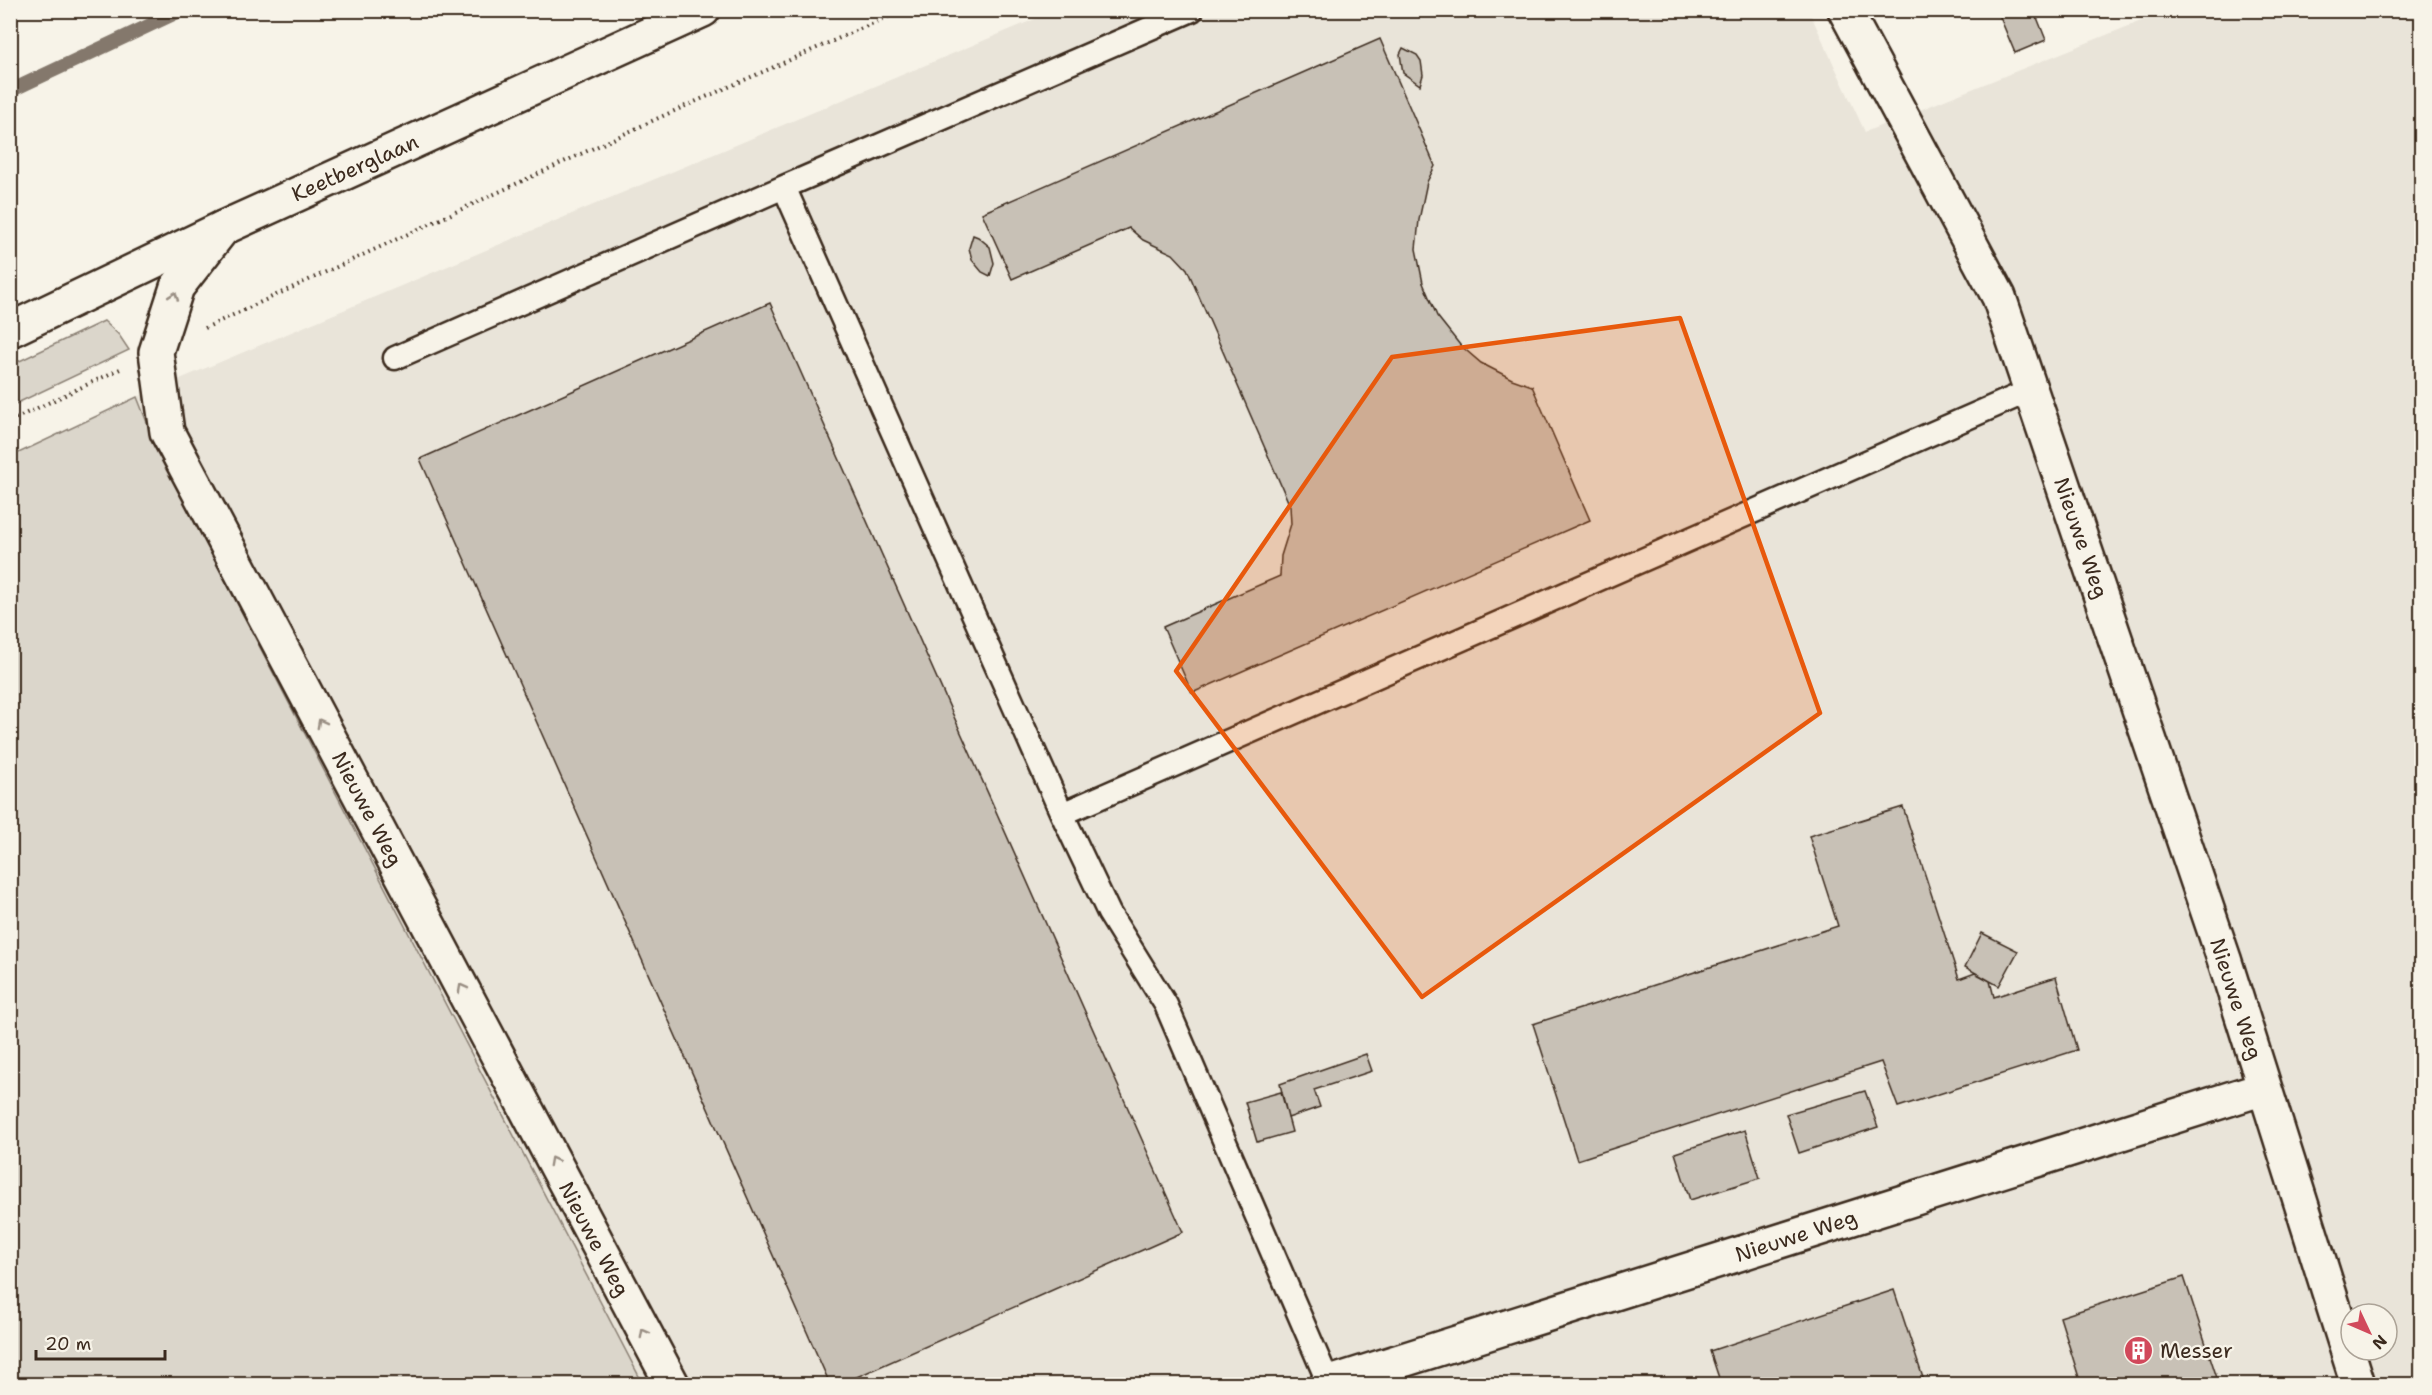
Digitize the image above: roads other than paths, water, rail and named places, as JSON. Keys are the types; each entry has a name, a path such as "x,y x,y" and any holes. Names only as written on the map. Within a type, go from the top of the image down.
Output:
{"street":[{"name":"Keetberglaan","path":"10,330 223,228 703,10"},
{"name":"Nieuwe Weg","path":"1845,10 1999,297 2220,947 2358,1384"},
{"name":"Nieuwe Weg","path":"223,228 177,287 156,352 167,432 672,1384"},
{"name":"Nieuwe Weg","path":"1328,1384 2264,1088"}],"lane":[{"path":"395,358 1192,10"},
{"path":"784,187 1062,814 1109,913 1166,1005 1328,1384"},
{"path":"1062,814 2031,390"}],"waterway":[{"path":"10,91 182,10"}],"place":[{"name":"Messer","path":"2139,1351"}]}
